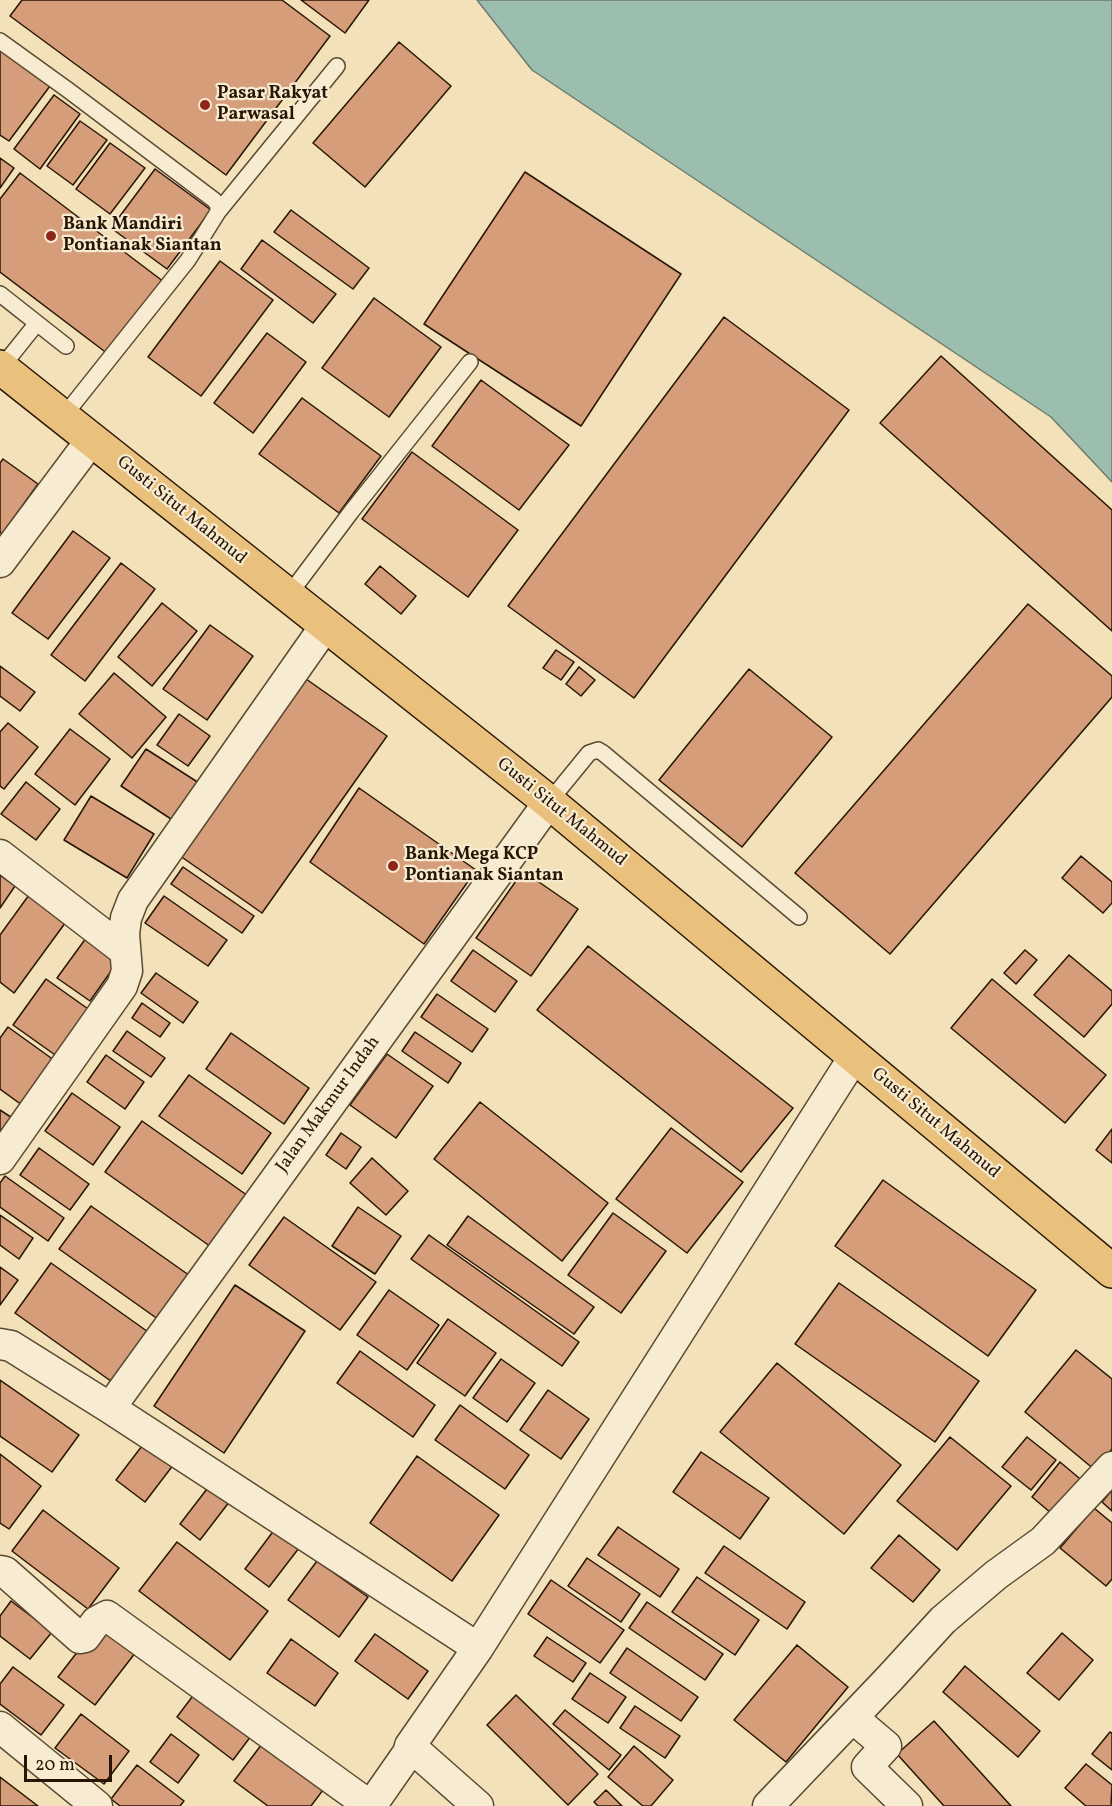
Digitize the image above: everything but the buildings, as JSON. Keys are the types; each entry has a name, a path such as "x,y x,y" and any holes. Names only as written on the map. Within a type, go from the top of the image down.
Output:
{"highway":[{"name":"Gusti Situt Mahmud","path":"1,368 549,802 911,1104 1109,1264"}],"street":[{"path":"0,562 92,439"},
{"path":"0,1159 122,986 127,971 124,934 126,918 133,900 326,625"},
{"name":"Jalan Makmur Indah","path":"110,1408 549,802"},
{"path":"0,855 125,951"},
{"path":"0,1571 5,1572 80,1638 85,1637 96,1622 107,1616 370,1806 478,1648 859,1061"},
{"path":"0,1344 11,1346 110,1408 478,1648"},
{"path":"768,1806 943,1620 996,1575 1043,1541 1112,1467"},
{"path":"853,1718 886,1746 867,1767 907,1806"},
{"path":"0,1727 97,1806"},
{"path":"410,1746 478,1806"}],"lane":[{"path":"0,41 214,200 218,205 218,212"},
{"path":"63,417 188,260 218,212 337,66"},
{"path":"0,294 66,346"},
{"path":"1,368 37,323"},
{"path":"288,596 351,512 470,362"},
{"path":"549,802 589,753 598,750 799,917"}],"shaded area":[{"path":"477,0 1112,0 1112,482 1051,417 532,70"}],"place":[{"name":"Pasar Rakyat Parwasal","path":"205,105"},
{"name":"Bank Mandiri Pontianak Siantan","path":"51,236"},
{"name":"Bank Mega KCP Pontianak Siantan","path":"393,866"}]}
